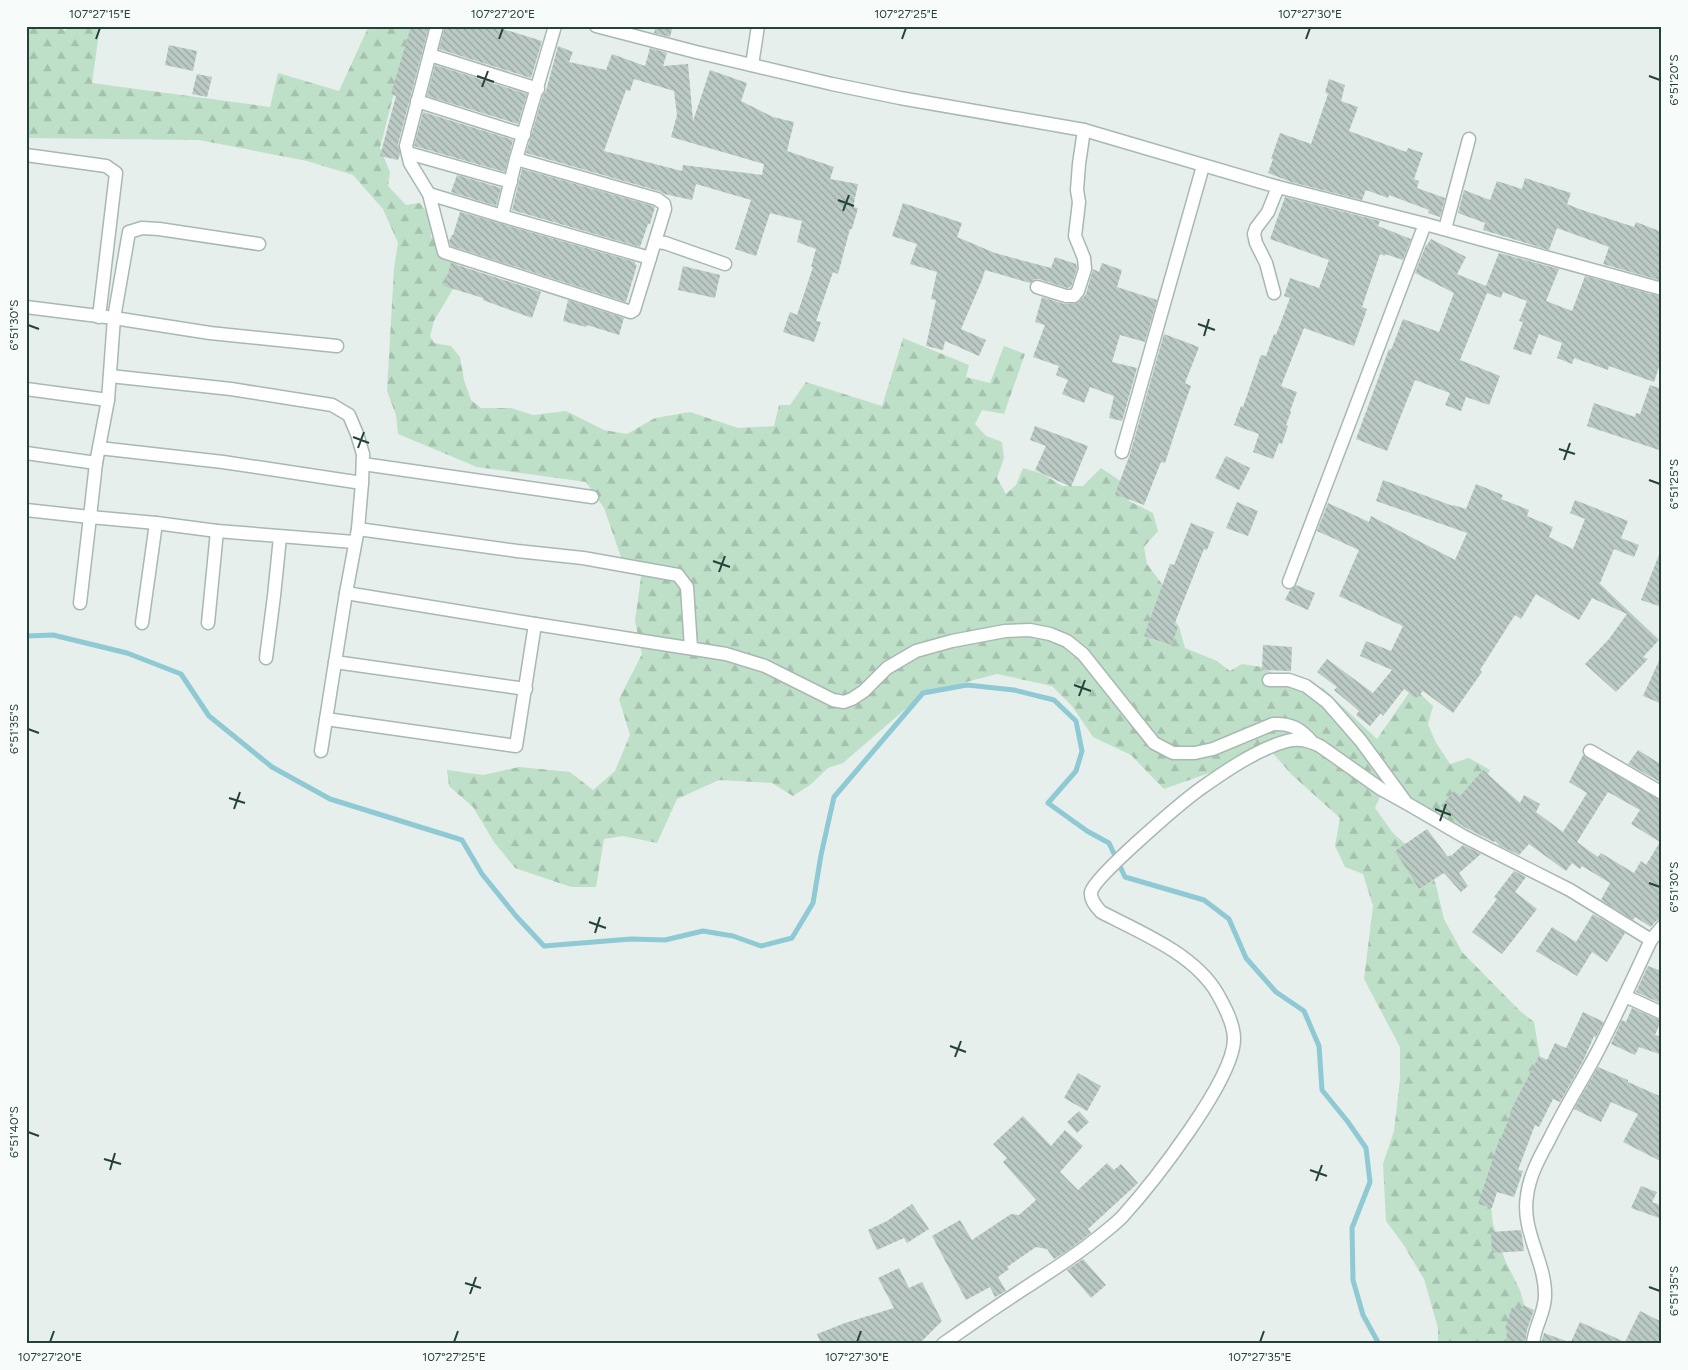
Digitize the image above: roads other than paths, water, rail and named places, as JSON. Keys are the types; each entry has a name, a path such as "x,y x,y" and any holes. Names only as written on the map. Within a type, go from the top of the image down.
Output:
{"street":[{"path":"437,26 406,146 410,163 429,194 443,250 447,254 621,310 631,312 634,310 665,208 661,201 516,159"},
{"path":"502,216 516,159 555,26"},
{"path":"596,26 634,31 752,65 900,98 1084,130 1278,187 1445,229 1662,289"},
{"path":"752,65 758,26"},
{"path":"430,55 538,89"},
{"path":"417,102 524,135"},
{"path":"1036,287 1066,296 1074,296 1078,291 1085,269 1084,258 1075,236 1079,202 1077,190 1079,164 1084,130"},
{"path":"1445,229 1470,139"},
{"path":"408,153 510,182"},
{"path":"26,155 106,166 116,173 99,317"},
{"path":"1122,452 1203,166"},
{"path":"1274,293 1266,263 1256,243 1254,234 1256,228 1268,212 1278,187"},
{"path":"429,194 650,258"},
{"path":"1290,582 1425,224"},
{"path":"80,603 96,463 108,400 114,318 129,232 142,228 179,231 259,244"},
{"path":"656,242 665,243 725,264"},
{"path":"26,307 210,333 337,346"},
{"path":"110,376 231,390 332,405 349,415 363,454 362,483 358,529 354,542 322,751"},
{"path":"26,389 108,400"},
{"path":"99,448 223,462 362,483"},
{"path":"26,453 96,463"},
{"path":"363,464 592,498"},
{"path":"26,510 156,523 217,532 354,542"},
{"path":"142,623 156,523"},
{"path":"358,529 583,558 678,575 687,587 690,648"},
{"path":"208,623 217,532"},
{"path":"266,658 280,537"},
{"path":"346,592 726,654 765,666 833,700 844,702 864,692 887,668 916,651 952,641 1005,631 1030,630 1050,634 1067,641 1082,654 1154,743 1173,753 1196,753 1213,749 1273,724 1283,723 1299,728 1312,742 1381,789 1463,836 1570,890 1651,940"},
{"path":"326,719 516,746 536,624"},
{"path":"335,662 526,688"},
{"path":"1269,680 1289,680 1306,686 1327,702 1361,741 1408,804"},
{"path":"943,1344 986,1313 1075,1255 1120,1218 1160,1170 1188,1130 1215,1090 1231,1058 1234,1039 1231,1023 1227,1011 1209,982 1181,956 1101,912 1091,899 1093,887 1128,850 1198,790 1242,762 1276,744 1289,740 1312,742"},
{"path":"1590,751 1662,793"},
{"path":"1532,1344 1546,1297 1538,1256 1526,1220 1525,1206 1529,1184 1548,1140 1593,1060 1651,940 1662,927"},
{"path":"1625,996 1662,1013"}],"waterway":[{"path":"26,636 53,635 127,653 181,674 209,716 272,767 330,799 462,840 482,874 516,916 544,946 631,939 665,940 703,931 733,936 761,946 792,938 813,903 834,797 923,693 967,685 1014,690 1054,700 1076,721 1082,751 1076,771 1048,803 1087,831 1109,843 1125,877 1204,900 1229,919 1246,958 1276,992 1304,1011 1319,1046 1322,1090 1366,1148 1370,1182 1352,1228 1353,1280 1363,1315 1379,1344"}]}
